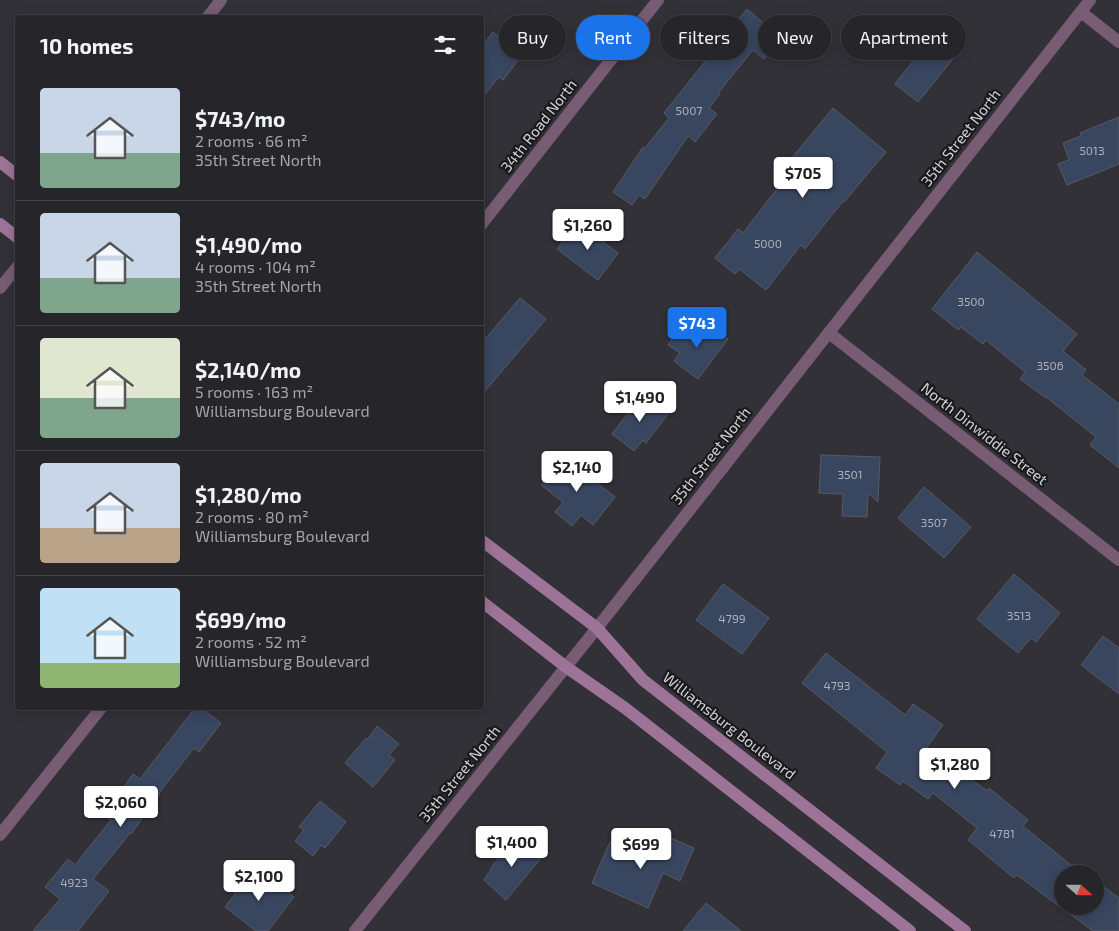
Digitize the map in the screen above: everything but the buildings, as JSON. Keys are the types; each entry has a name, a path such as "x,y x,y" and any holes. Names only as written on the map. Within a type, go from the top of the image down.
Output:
{"main road":[{"path":"0,162 15,174"},
{"path":"0,224 15,236"},
{"name":"Williamsburg Boulevard","path":"484,542 597,628 644,680 964,931"},
{"path":"484,603 566,667 625,708 910,931"}],"street":[{"path":"209,15 221,0"},
{"name":"34th Road North","path":"484,221 658,0"},
{"name":"35th Street North","path":"356,931 597,628 1090,0"},
{"path":"1081,12 1119,42"},
{"path":"0,288 15,270"},
{"name":"North Dinwiddie Street","path":"829,333 1119,560"},
{"path":"0,835 99,710"}]}
